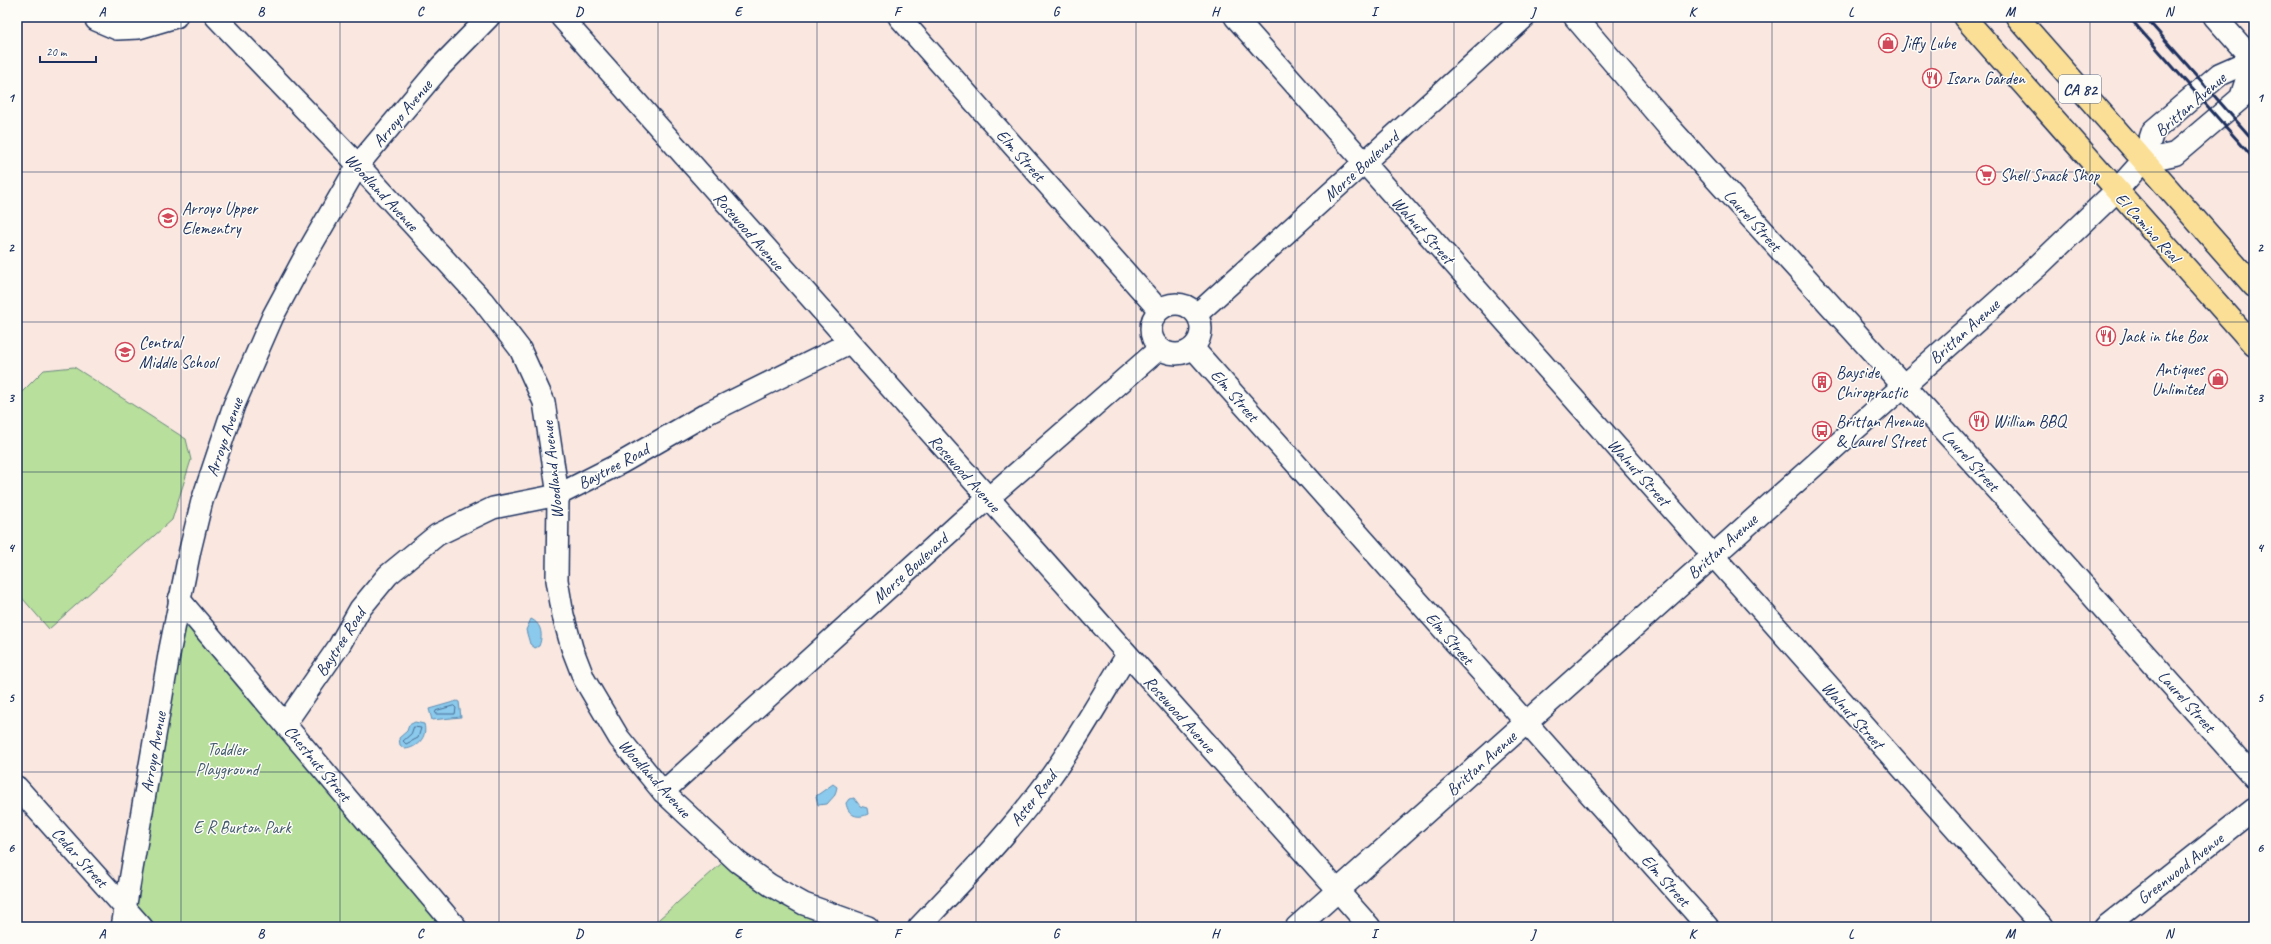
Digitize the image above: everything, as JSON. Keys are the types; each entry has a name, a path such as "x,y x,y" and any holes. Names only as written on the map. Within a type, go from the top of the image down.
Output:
{"main road":[{"name":"Laurel Street","path":"1576,17 1667,125 1903,385 2254,777"},
{"name":"El Camino Real","path":"1964,17 2116,191 2254,345"},
{"name":"CA 82","path":"2017,17 2254,286"},
{"path":"2214,17 2254,60"},
{"name":"Brittan Avenue","path":"2143,161 2175,154 2241,98 2254,60"},
{"name":"Brittan Avenue","path":"1297,927 1712,554 2040,264 2116,191 2143,161 2154,131 2220,74 2254,60"}],"street":[{"path":"95,17 96,20 117,29 139,28 176,17"},
{"name":"Woodland Avenue","path":"216,17 358,165 483,301 520,349 544,402 558,495 557,580 572,648 584,679 619,738 663,792 738,862 770,885 804,904 868,927"},
{"name":"Arroyo Avenue","path":"124,918 179,599 202,501 234,405 273,316 303,260 358,165 441,66 489,17"},
{"name":"Rosewood Avenue","path":"561,17 849,343 1370,927"},
{"name":"Elm Street","path":"899,17 1159,310"},
{"name":"Walnut Street","path":"1235,17 2043,927"},
{"name":"Morse Boulevard","path":"1197,314 1525,17"},
{"path":"1184,304 1197,314 1201,322 1202,332 1199,340 1193,348 1176,354 1160,348 1154,341 1151,324 1159,310 1166,305 1184,304"},
{"name":"Baytree Road","path":"285,724 339,646 360,609 388,575 437,535 493,508 558,495 622,463 708,413 849,343"},
{"name":"Morse Boulevard","path":"663,792 988,498 1160,348"},
{"name":"Elm Street","path":"1193,348 1708,927"},
{"name":"Chestnut Street","path":"179,599 456,927"},
{"name":"Aster Road","path":"919,927 982,860 1033,800 1054,772 1127,655"},
{"name":"Cedar Street","path":"17,787 124,918 142,927"},
{"name":"Greenwood Avenue","path":"2105,927 2254,809"}],"green space":[{"path":"74,367 186,439 191,460 172,520 49,629 17,592 17,397 44,370"},
{"name":"E R Burton Park","path":"179,599 456,927 142,927 127,909"},
{"path":"731,855 868,927 650,927"}],"water":[{"path":"531,619 535,621 541,631 539,646 535,648 530,644 526,630"},
{"path":"457,701 459,702 461,717 432,720 429,709"},
{"path":"415,722 424,724 425,729 423,737 414,746 405,749 400,745 399,738 407,731 409,725"},
{"path":"833,784 837,787 835,795 827,804 818,805 816,796"},
{"path":"854,798 860,806 867,808 868,814 857,816 851,814 846,803 849,799"}],"railway":[{"path":"2129,17 2254,159"},
{"path":"2145,17 2254,141"}],"place":[{"name":"Jiffy Lube","path":"1888,43"},
{"name":"Isarn Garden","path":"1932,78"},
{"name":"Shell Snack Shop","path":"1986,175"},
{"name":"Arroyo Upper Elementry","path":"168,218"},
{"name":"Jack in the Box","path":"2106,336"},
{"name":"Central Middle School","path":"125,352"},
{"name":"Antiques Unlimited","path":"2218,379"},
{"name":"Bayside Chiropractic","path":"1822,382"},
{"name":"William BBQ","path":"1979,421"},
{"name":"Brittan Avenue & Laurel Street","path":"1822,431"}],"park label":[{"name":"Toddler Playground","path":"227,759"}]}
